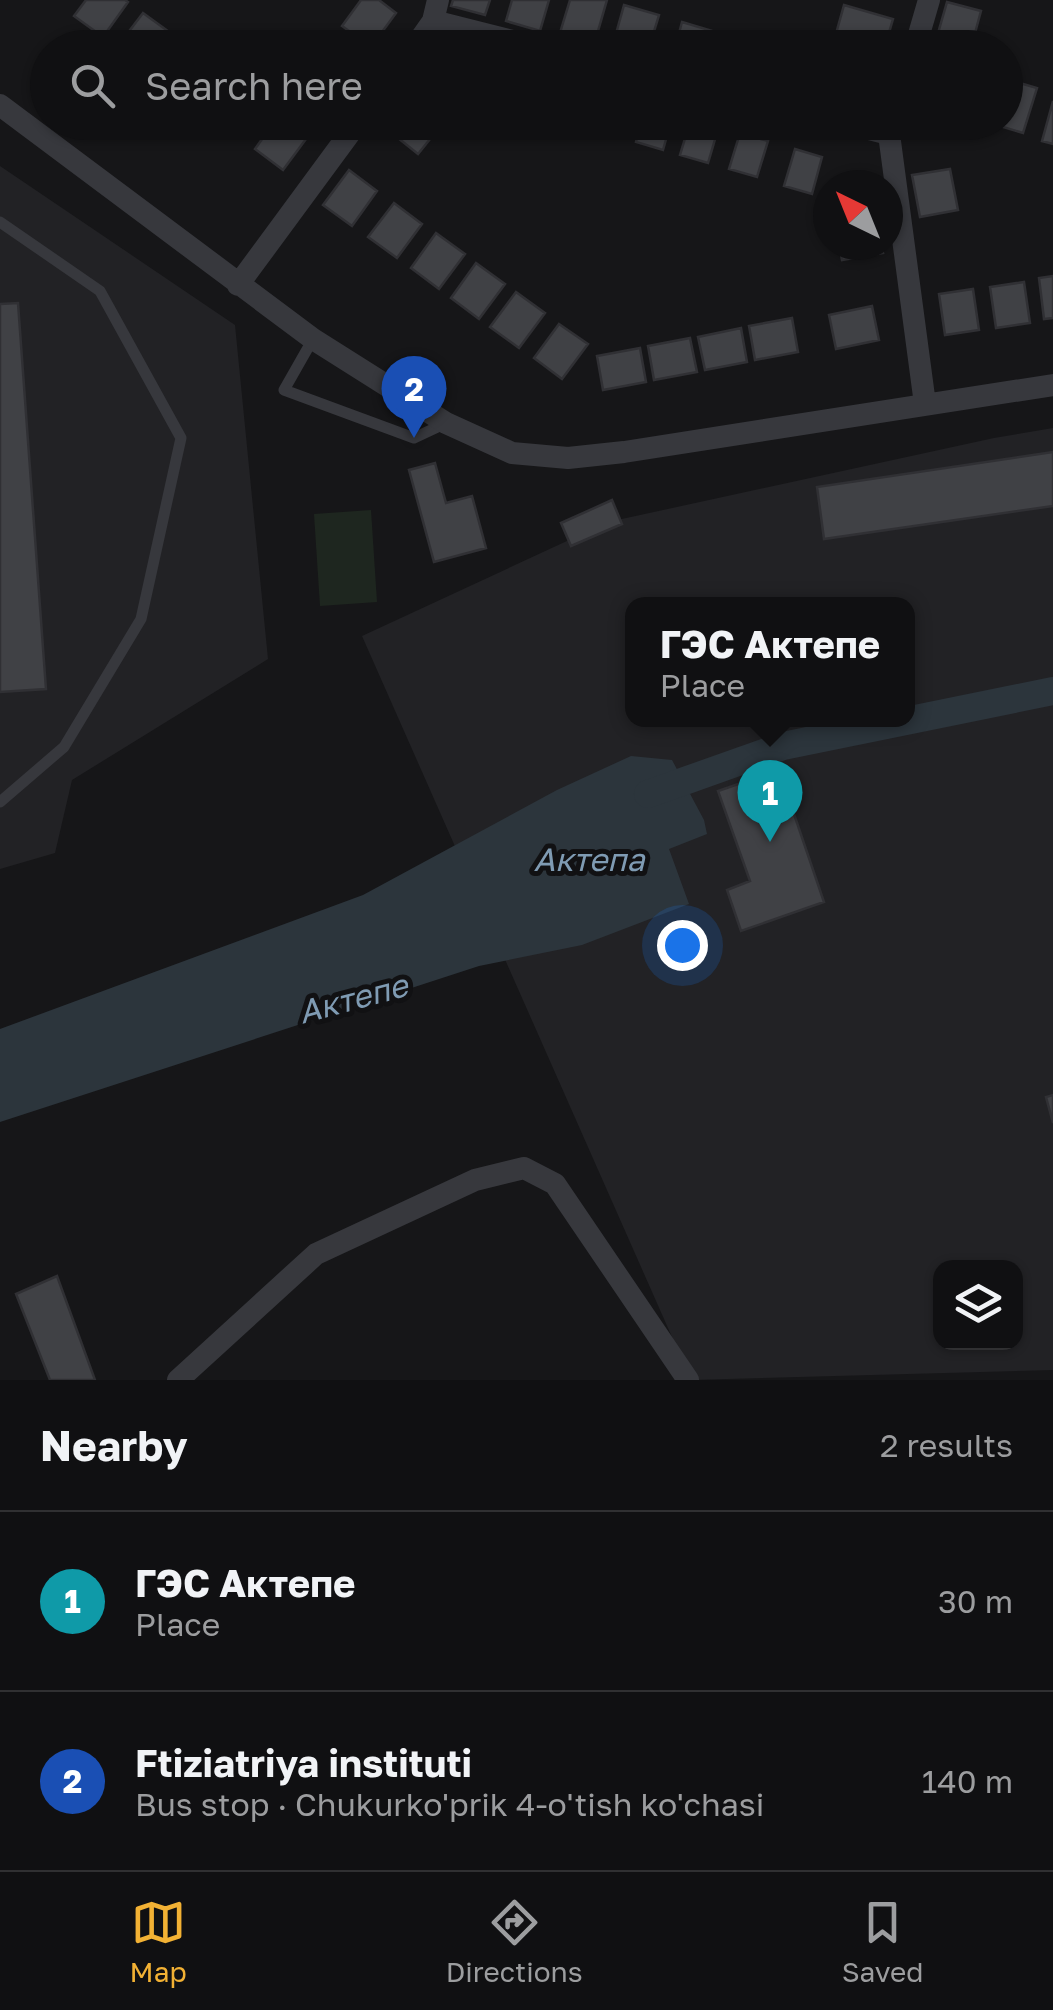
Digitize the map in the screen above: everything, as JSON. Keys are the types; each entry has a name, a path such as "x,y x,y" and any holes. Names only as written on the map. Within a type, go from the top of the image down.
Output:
{"street":[{"path":"920,30 929,0"},
{"path":"436,10 491,30"},
{"path":"0,105 30,128"},
{"path":"46,140 313,339 446,424 512,453 568,458 624,452 1053,385"},
{"path":"238,285 345,140"},
{"path":"892,140 925,404"},
{"path":"178,1380 316,1254 474,1180 524,1168 556,1184 688,1380"}],"lane":[{"path":"0,222 100,291 181,438 141,619 64,747 0,802"},
{"path":"313,339 284,390 414,438 446,424"}],"shaded area":[{"path":"0,166 235,325 268,659 72,780 55,853 0,869"},
{"path":"1053,428 1053,1370 691,1380 362,636 608,522"},
{"path":"371,510 377,602 320,606 314,514"}],"water":[{"name":"Актепа","path":"631,756 672,760 704,820 707,834 669,849 689,904 582,945 479,966 0,1122 0,1029 363,895 557,790"}],"building":[{"path":"86,0 128,2 108,30 93,30 74,16"},
{"path":"361,0 379,0 396,13 384,30 348,30 342,26"},
{"path":"453,0 490,0 485,15 451,6"},
{"path":"512,0 549,0 540,30 506,21"},
{"path":"570,0 607,0 598,30 561,30"},
{"path":"947,2 981,11 976,30 939,30"},
{"path":"624,5 659,15 654,30 617,30"},
{"path":"844,5 893,19 890,30 837,30"},
{"path":"143,13 166,30 130,30"},
{"path":"682,22 709,30 680,30"},
{"path":"1023,84 1037,88 1023,133"},
{"path":"1053,101 1053,144 1042,141"},
{"path":"261,140 305,140 283,170 255,149"},
{"path":"400,140 429,140 418,154"},
{"path":"636,140 666,140 663,150"},
{"path":"685,140 715,140 708,163 680,155"},
{"path":"738,140 768,141 757,177 729,169"},
{"path":"795,149 822,157 818,170 813,170 812,194 784,186"},
{"path":"950,169 958,210 920,217 912,175"},
{"path":"349,170 377,191 352,226 323,205"},
{"path":"394,203 422,224 397,258 368,237"},
{"path":"436,233 465,254 439,289 411,268"},
{"path":"476,263 505,284 479,319 451,298"},
{"path":"1053,276 1053,318 1044,319 1039,278"},
{"path":"1024,282 1030,323 996,328 990,287"},
{"path":"973,289 979,330 945,335 939,294"},
{"path":"516,292 545,313 519,348 490,327"},
{"path":"18,303 46,689 0,692 0,304"},
{"path":"872,306 879,340 836,349 829,315"},
{"path":"792,318 798,352 755,360 749,326"},
{"path":"559,324 588,344 562,379 534,358"},
{"path":"741,328 747,362 705,370 698,337"},
{"path":"690,338 697,372 654,380 648,346"},
{"path":"640,348 646,382 603,390 597,356"},
{"path":"1053,452 1053,506 824,539 817,487"},
{"path":"435,463 446,503 472,496 486,548 434,562 409,470"},
{"path":"612,500 622,524 571,546 561,523"},
{"path":"779,770 824,902 741,931 727,890 750,881 718,791"},
{"path":"1053,1095 1053,1123 1046,1097"},
{"path":"57,1276 95,1380 50,1380 16,1294"}],"waterway":[{"name":"Актепе","path":"915,719 1053,691"},
{"name":"Актепе","path":"648,794 783,746 876,727"}],"place":[{"name":"Ftiziatriya instituti","path":"414,438"},
{"name":"ГЭС Актепe","path":"770,842"}]}
